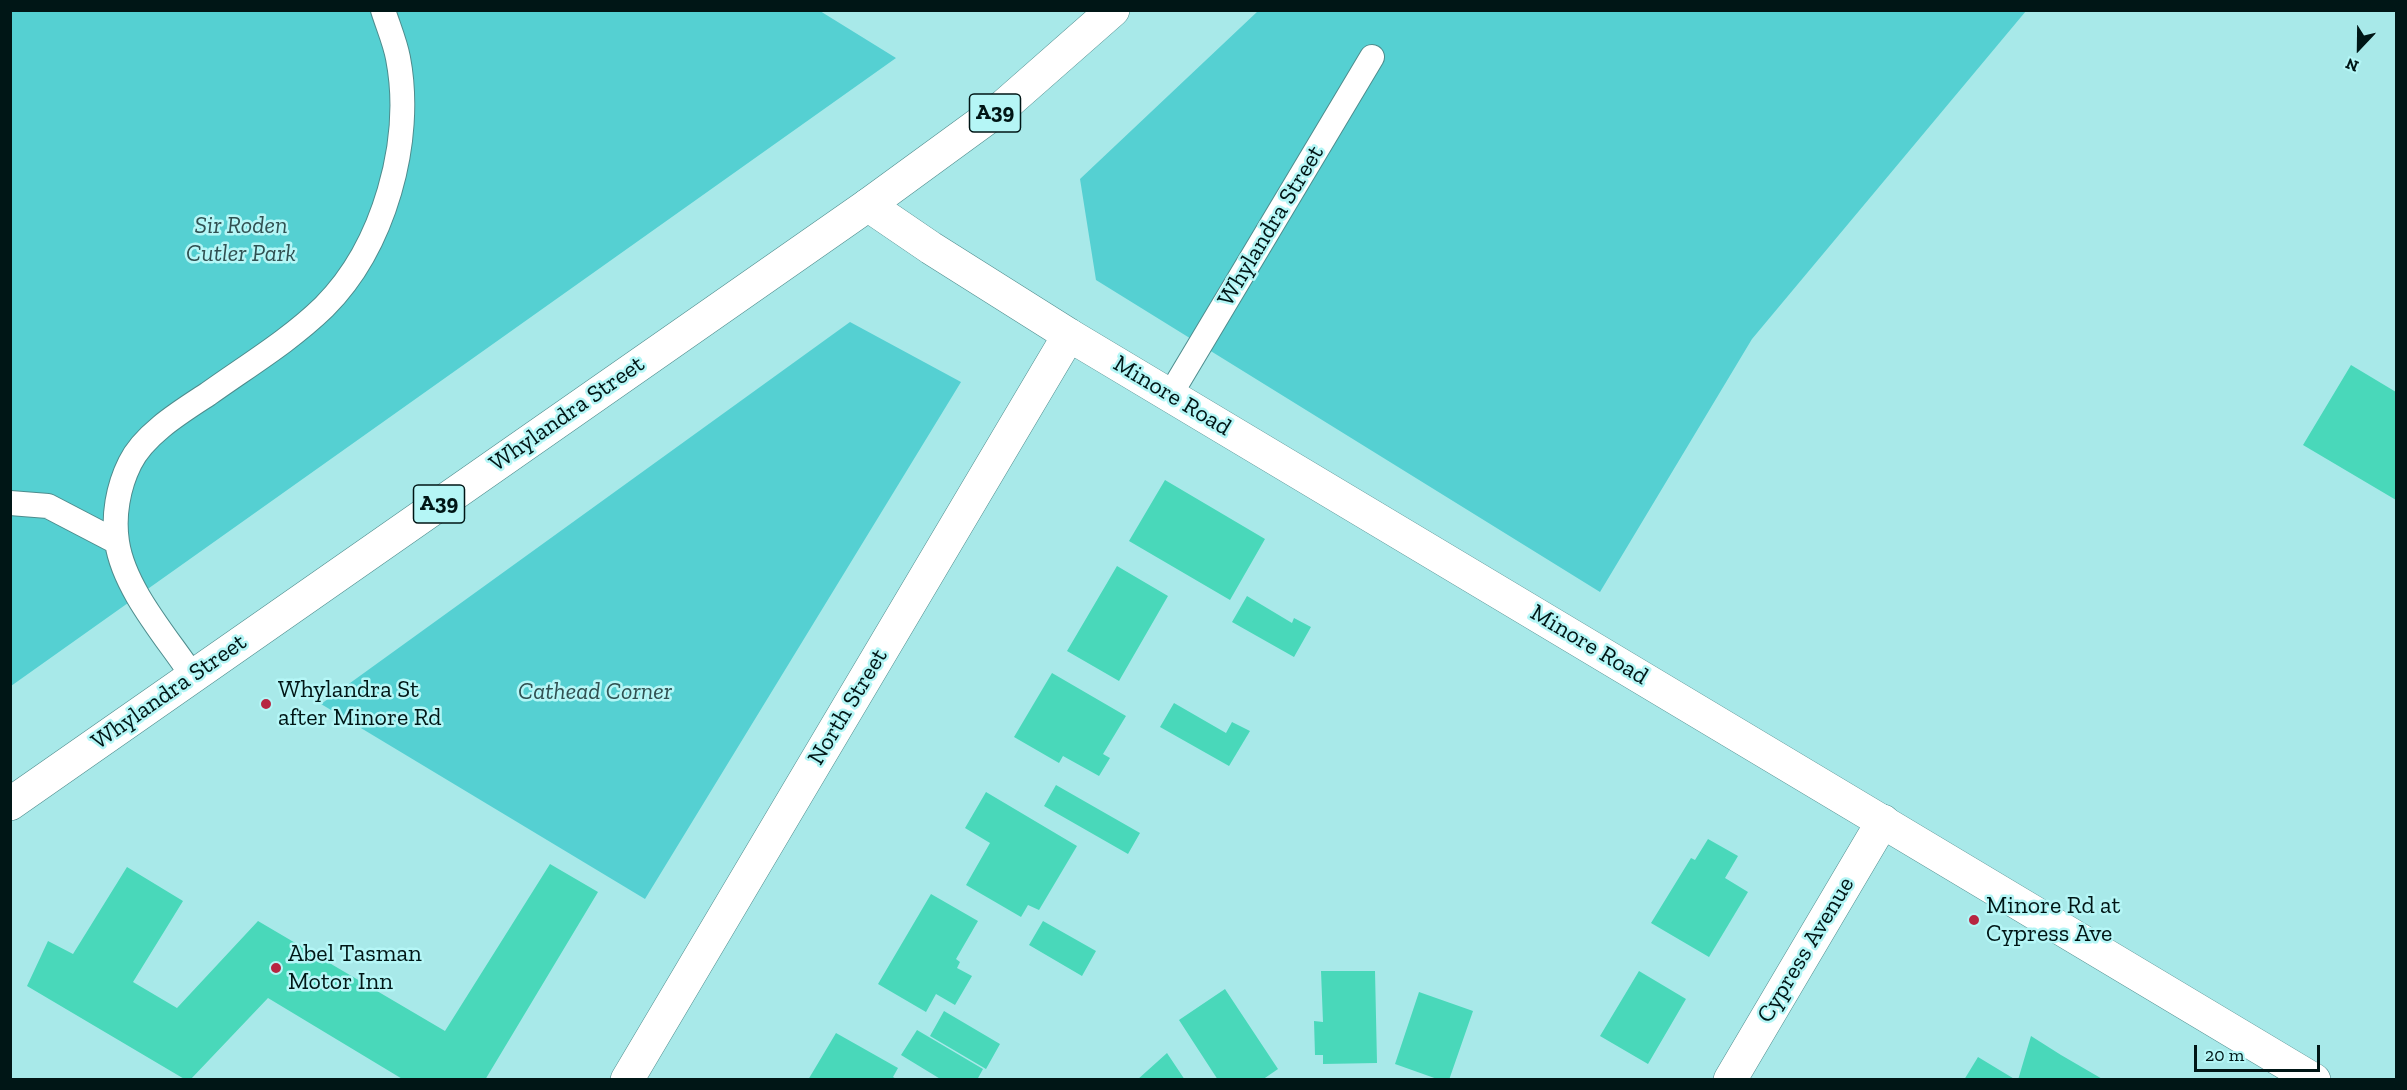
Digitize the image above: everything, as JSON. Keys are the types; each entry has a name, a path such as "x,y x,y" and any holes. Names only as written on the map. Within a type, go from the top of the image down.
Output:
{"main road":[{"name":"Whylandra Street","path":"10,804 868,205 1005,105 1113,10"},
{"name":"Minore Road","path":"868,205 931,248 1069,335 2314,1080"},
{"name":"North Street","path":"627,1080 1069,335"},
{"name":"Cypress Avenue","path":"1730,1080 1882,820"}],"lane":[{"path":"192,675 127,579 117,542 116,503 130,461 161,426 286,340 325,305 363,256 390,195 402,128 398,59 383,10"},
{"name":"Whylandra Street","path":"1170,395 1372,57"},
{"path":"10,503 48,506 117,542"}],"green space":[{"name":"Sir Roden Cutler Park","path":"11,11 820,11 896,58 11,686"},
{"path":"1258,11 2026,11 1752,339 1600,592 1096,280 1080,179"},
{"name":"Cathead Corner","path":"850,322 961,382 645,899 321,704"}],"building":[{"path":"2351,365 2396,392 2396,500 2303,445"},
{"path":"1165,480 1265,539 1230,600 1129,541"},
{"path":"1117,566 1168,596 1119,681 1067,651"},
{"path":"1247,596 1292,623 1294,618 1311,627 1294,657 1232,622"},
{"path":"1052,673 1126,716 1103,754 1110,758 1099,776 1063,756 1059,763 1014,737"},
{"path":"1174,703 1226,733 1232,722 1250,731 1229,766 1160,727"},
{"path":"1056,785 1140,833 1128,854 1044,806"},
{"path":"986,792 1077,846 1039,910 1028,905 1021,917 966,885 990,843 965,828"},
{"path":"1708,839 1738,856 1725,878 1748,892 1709,957 1651,923 1691,858 1695,860"},
{"name":"Abel Tasman Motor Inn","path":"550,864 598,892 485,1080 404,1080 268,998 190,1080 186,1080 27,986 48,941 73,954 127,867 183,901 133,982 177,1008 258,921 445,1031"},
{"path":"931,894 978,921 956,959 960,962 957,968 972,976 955,1005 936,994 926,1012 878,984"},
{"path":"1043,921 1096,951 1082,976 1029,945"},
{"path":"1321,971 1375,971 1377,1063 1323,1064 1323,1055 1315,1055 1314,1021 1323,1022"},
{"path":"1639,971 1686,999 1648,1064 1600,1036"},
{"path":"1225,989 1278,1069 1262,1080 1218,1080 1179,1020"},
{"path":"1419,992 1473,1011 1449,1080 1440,1080 1395,1064"},
{"path":"944,1011 1000,1044 986,1069 930,1036"},
{"path":"917,1030 983,1069 977,1080 942,1080 901,1055"},
{"path":"836,1033 898,1068 893,1077 898,1080 808,1080"},
{"path":"2031,1036 2061,1055 2104,1080 2018,1080"},
{"path":"1167,1053 1185,1080 1137,1080"},
{"path":"1978,1057 2016,1080 1964,1080"}],"place":[{"name":"Whylandra St after Minore Rd","path":"266,704"},
{"name":"Minore Rd at Cypress Ave","path":"1974,920"},
{"name":"Abel Tasman Motor Inn","path":"276,968"}]}
